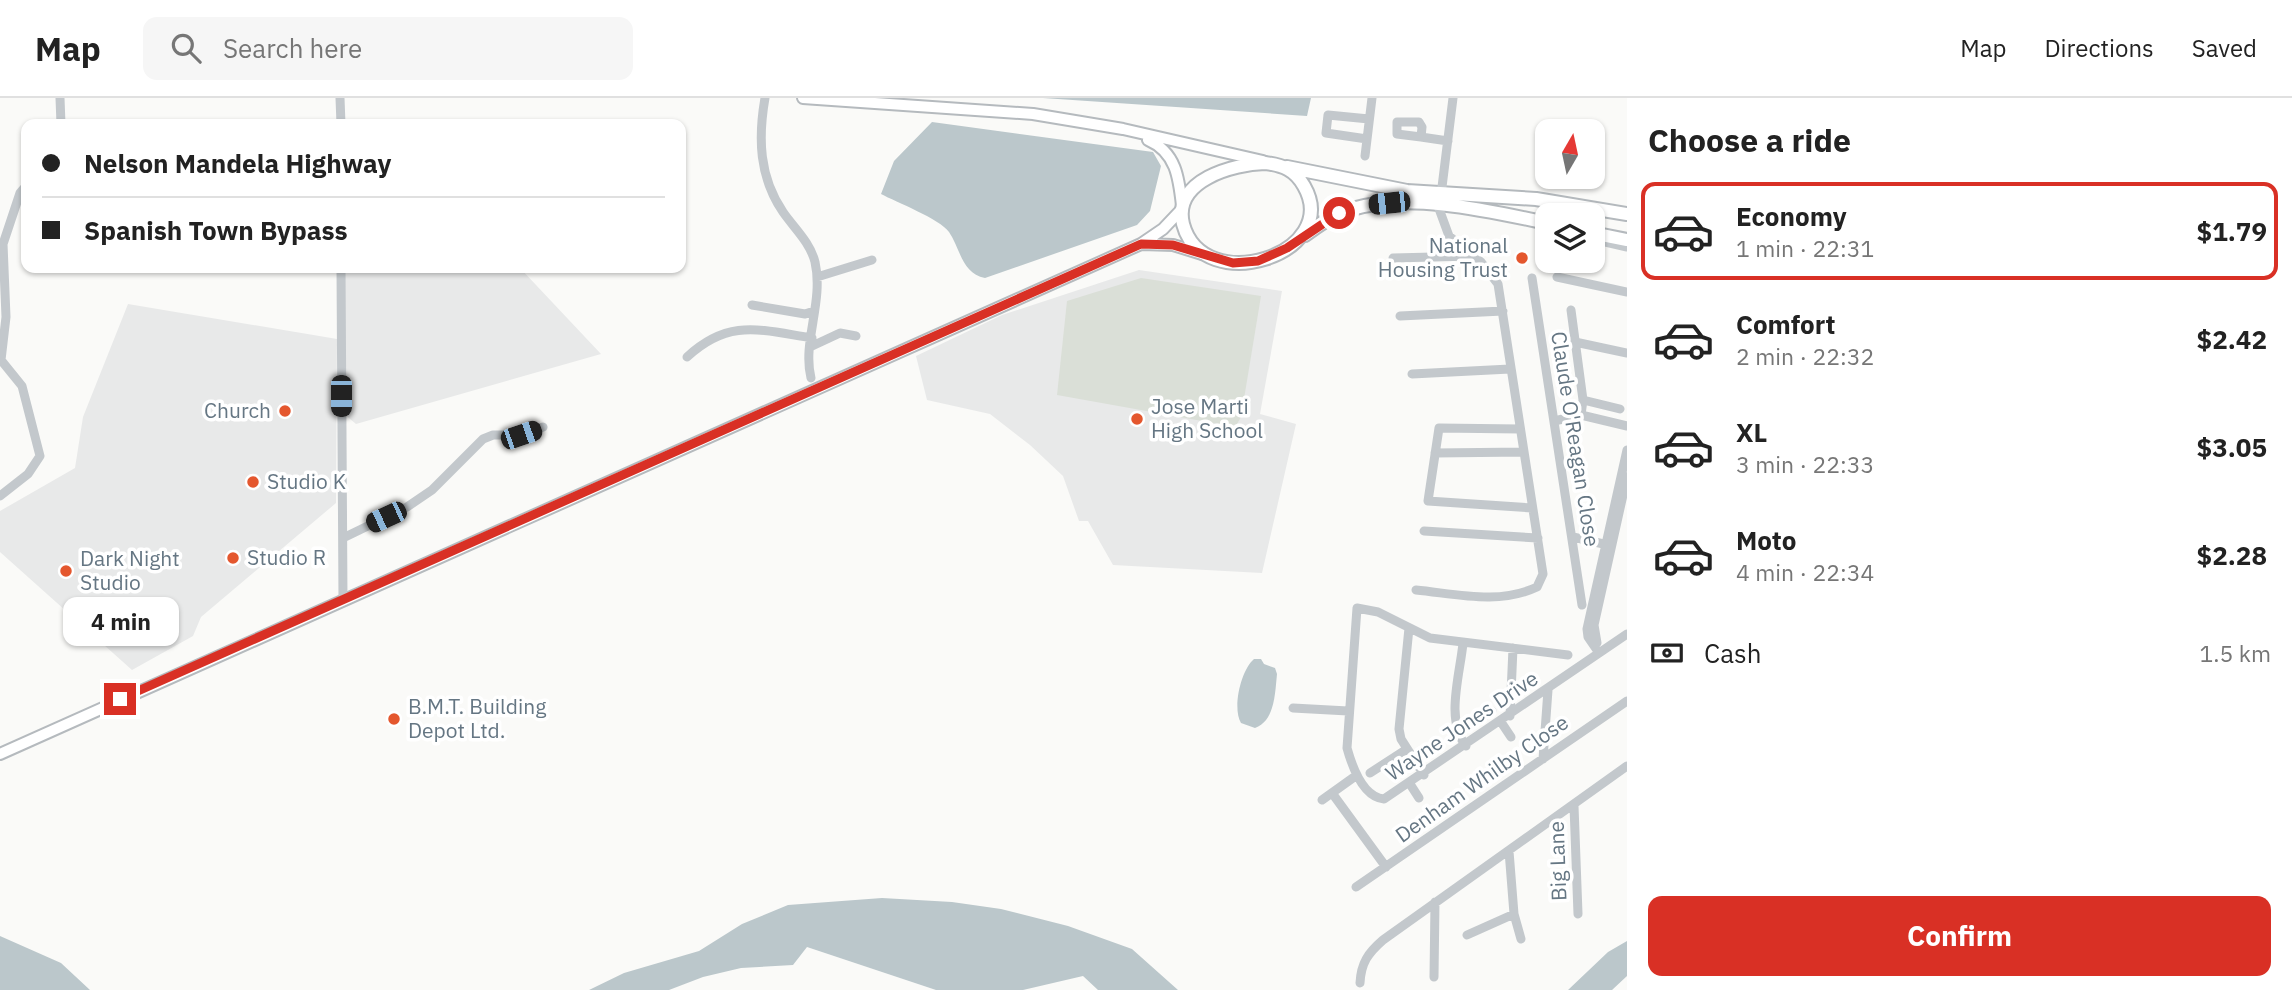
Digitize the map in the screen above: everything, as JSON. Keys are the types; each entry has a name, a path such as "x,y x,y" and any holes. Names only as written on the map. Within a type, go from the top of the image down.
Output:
{"highway":[{"path":"1535,220 1440,200 1407,191 1281,165 1241,164 1222,170 1201,183 1182,208 1189,238 1208,257 1233,263 1258,261 1287,248 1339,213 1364,206 1440,200 1536,199 1627,214"},
{"path":"1281,165 1299,178 1309,197 1309,223 1302,237"},
{"path":"1605,236 1627,240"}],"main road":[{"path":"803,98 1033,114 1123,129 1281,165"},
{"path":"0,754 1141,244 1163,229 1182,208 1178,175 1165,150 1123,129"},
{"path":"1141,244 1173,245 1208,257"}],"street":[{"path":"60,98 61,119"},
{"path":"340,98 341,119"},
{"path":"765,98 758,138 762,161 776,200 809,246 817,277 811,378"},
{"path":"1365,156 1372,98"},
{"path":"1416,590 1517,597 1537,587 1543,574 1498,284 1473,256 1449,236 1440,200 1454,98"},
{"path":"1367,139 1326,133 1328,115 1369,119"},
{"path":"1421,137 1448,141"},
{"path":"0,496 28,474 40,456 22,386 1,360 6,317 3,244 16,214 21,192"},
{"path":"1605,242 1627,247"},
{"path":"1393,258 1473,256"},
{"path":"817,277 872,260"},
{"path":"341,273 342,600"},
{"path":"1558,276 1627,292"},
{"name":"Claude O'Reagan Close","path":"1532,278 1582,605"},
{"path":"752,305 805,314 814,311"},
{"path":"1571,310 1583,400 1581,415"},
{"path":"1400,316 1503,311"},
{"path":"687,357 706,339 721,333 757,330 811,343 840,333 856,336"},
{"path":"1575,342 1627,353"},
{"path":"1412,374 1510,369"},
{"path":"1583,400 1620,409"},
{"path":"1554,421 1581,415 1627,426"},
{"path":"343,538 432,491 483,439 493,435 521,435 543,427"},
{"path":"1520,429 1439,428 1428,498 1431,503 1532,508"},
{"path":"1609,545 1627,450"},
{"path":"1435,453 1524,452"},
{"path":"1601,651 1588,637 1587,629 1627,477"},
{"path":"1424,531 1538,538"},
{"path":"1573,537 1609,545"},
{"name":"Wayne Jones Drive","path":"1409,628 1378,612 1357,608 1347,748 1357,775 1381,800 1424,775 1627,634"},
{"path":"1424,775 1407,749 1399,729 1409,628 1430,638 1568,655"},
{"path":"1463,643 1454,722 1466,746"},
{"path":"1511,737 1505,719 1513,648"},
{"path":"1543,759 1548,690"},
{"name":"Denham Whilby Close","path":"1356,887 1627,701"},
{"path":"1293,708 1348,711"},
{"path":"1458,734 1492,710"},
{"path":"1370,773 1407,749"},
{"path":"1360,984 1361,967 1374,948 1434,902 1574,806 1627,766"},
{"path":"1322,800 1357,775"},
{"path":"1410,784 1419,798"},
{"path":"1332,793 1386,867"},
{"name":"Big Lane","path":"1574,806 1578,914"},
{"path":"1509,851 1514,914 1521,939"},
{"path":"1434,902 1434,977"},
{"path":"1468,936 1514,914"}],"shaded area":[{"path":"1043,98 1311,98 1307,116"},
{"path":"932,122 1153,152 1161,166 1150,211 1137,225 985,278 977,276 966,266 953,238 944,227 881,194 894,161"},
{"name":"Jose Marti High School","path":"1139,270 1282,291 1260,414 1296,424 1262,573 1113,565 1088,521 1079,521 1063,476 1030,445 990,414 927,400 916,356 1002,315"},
{"path":"342,273 525,273 601,354 356,424 343,413"},
{"path":"1141,278 1261,296 1241,417 1237,424 1230,426 1057,395 1067,301"},
{"path":"128,304 337,339 336,503 201,617 193,636 132,670 0,552 0,511 75,468 83,417"},
{"path":"1254,659 1261,659 1264,664 1275,668 1277,674 1270,713 1262,724 1255,728 1241,723 1237,708 1242,680"},
{"path":"882,898 952,902 1001,909 1068,926 1132,949 1178,990 1098,990 1083,976 1023,990 936,990 807,947 793,965 741,968 703,977 669,990 589,990 624,973 699,951 742,924 788,905"},
{"path":"0,936 61,963 90,990 0,990"},
{"path":"1627,941 1627,976 1612,990 1568,990 1608,952"}],"place":[{"name":"National Housing Trust","path":"1522,258"},
{"name":"Church","path":"285,411"},
{"name":"Jose Marti High School","path":"1137,419"},
{"name":"Studio K","path":"253,482"},
{"name":"Studio R","path":"233,558"},
{"name":"Dark Night Studio","path":"66,571"},
{"name":"B.M.T. Building Depot Ltd.","path":"394,719"}],"route":[{"path":"120,699 1141,244 1173,245 1233,263 1258,261 1287,248 1339,213"}]}
